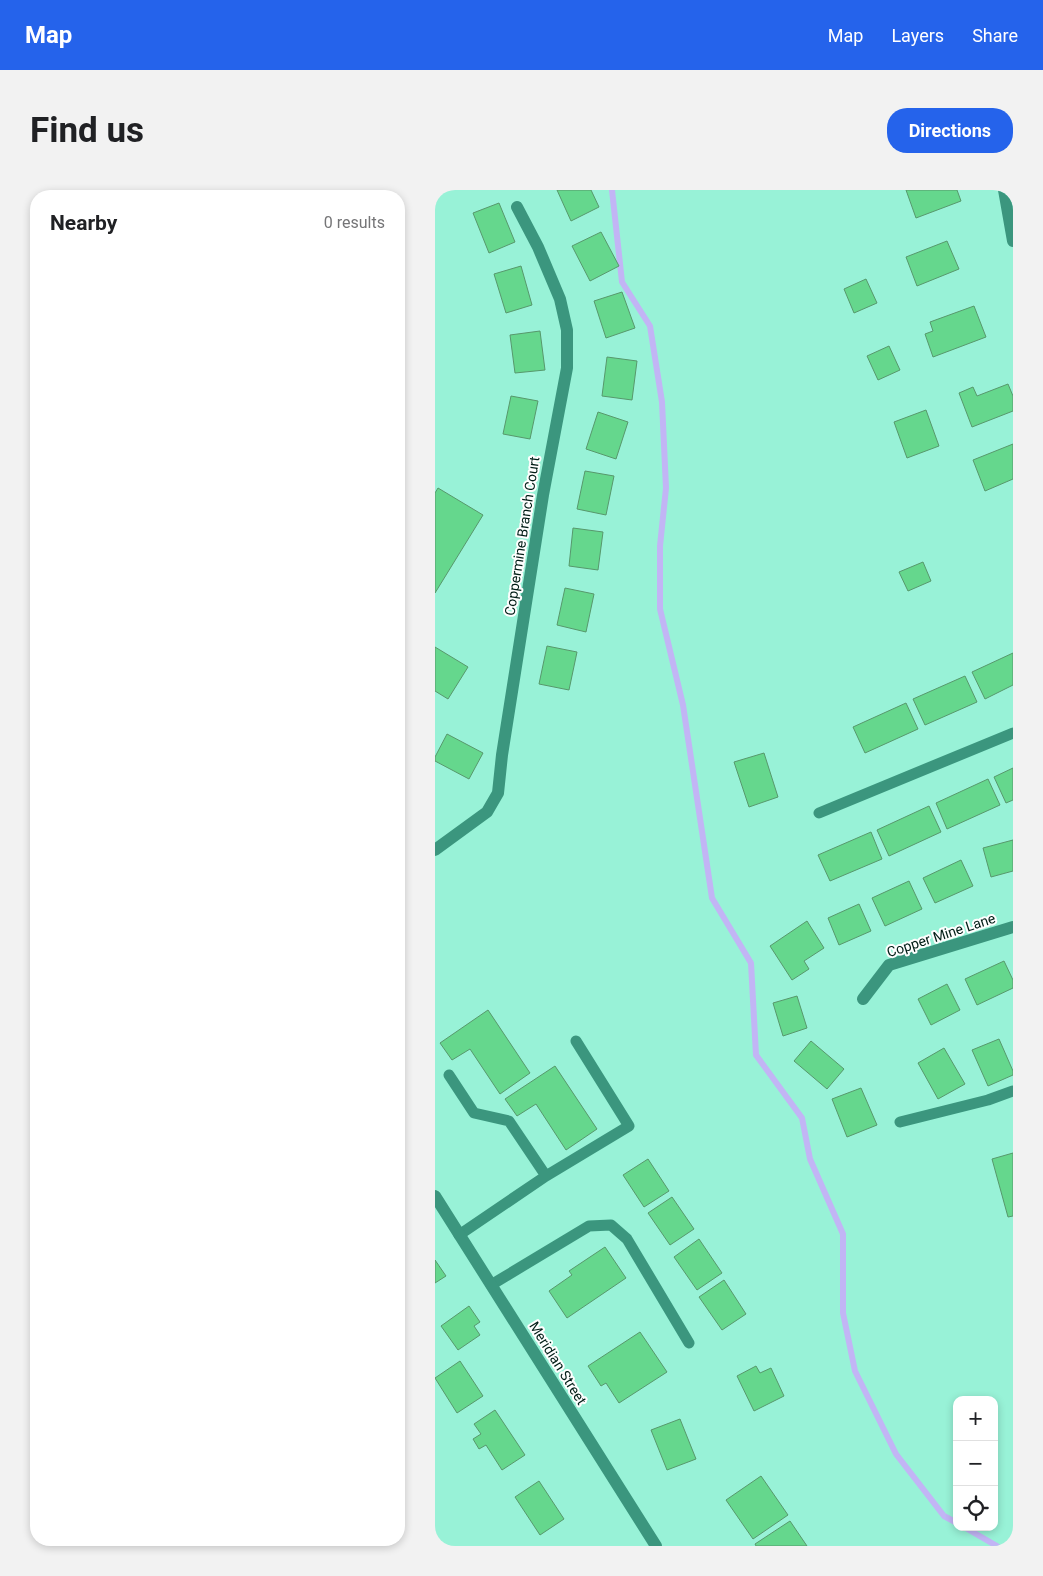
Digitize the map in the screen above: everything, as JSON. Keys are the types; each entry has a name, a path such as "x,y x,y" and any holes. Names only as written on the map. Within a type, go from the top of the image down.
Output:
{"street":[{"path":"1004,190 1013,241"},
{"name":"Coppermine Branch Court","path":"435,850 487,812 498,793 502,755 543,495 567,368 567,330 560,300 538,247 517,207"},
{"name":"Copper Mine Lane","path":"863,998 889,965 1013,927"},
{"name":"Meridian Street","path":"435,1196 656,1546"}],"lane":[{"path":"819,813 1013,733"},
{"path":"459,1235 546,1176 629,1126 576,1041"},
{"path":"449,1075 474,1113 509,1121 546,1176"},
{"path":"900,1122 988,1100 1013,1091"},
{"path":"491,1285 589,1226 611,1224 627,1239 689,1343"}],"building":[{"path":"557,190 591,190 599,207 571,221"},
{"path":"906,190 957,190 961,201 916,218"},
{"path":"499,203 515,242 489,253 473,213"},
{"path":"601,232 619,266 590,281 572,246"},
{"path":"947,241 959,269 917,286 906,257"},
{"path":"521,266 532,305 506,313 494,274"},
{"path":"866,279 877,303 854,313 844,289"},
{"path":"622,292 635,328 606,338 594,301"},
{"path":"974,306 986,337 933,357 925,334 933,331 930,322"},
{"path":"540,331 545,370 515,373 510,335"},
{"path":"889,346 900,370 878,380 867,356"},
{"path":"607,357 637,361 632,400 602,396"},
{"path":"1008,384 1013,396 1013,411 972,427 959,393 973,387 977,396"},
{"path":"511,396 538,401 530,439 503,434"},
{"path":"926,410 939,446 907,458 894,422"},
{"path":"598,412 628,422 616,459 586,449"},
{"path":"1013,444 1013,479 985,491 973,460"},
{"path":"585,471 614,476 606,515 577,509"},
{"path":"438,488 483,515 435,593 435,493"},
{"path":"573,528 603,532 598,570 569,566"},
{"path":"923,562 931,581 908,591 899,572"},
{"path":"565,588 594,594 586,632 557,625"},
{"path":"547,646 577,652 569,690 539,684"},
{"path":"435,647 468,667 448,699 435,691"},
{"path":"1013,653 1013,685 985,699 972,672"},
{"path":"965,676 977,702 925,725 913,699"},
{"path":"906,703 918,729 865,753 853,727"},
{"path":"447,734 483,753 469,779 435,761 435,757"},
{"path":"764,753 778,797 749,807 734,762"},
{"path":"1013,768 1013,800 1006,803 994,777"},
{"path":"988,779 1000,805 947,829 936,803"},
{"path":"929,806 941,832 889,856 877,830"},
{"path":"871,832 882,859 830,881 818,855"},
{"path":"1013,840 1013,871 991,877 983,848"},
{"path":"961,860 973,886 935,903 923,878"},
{"path":"909,881 922,909 885,926 872,898"},
{"path":"859,904 871,931 839,945 828,918"},
{"path":"807,921 824,948 804,961 809,969 792,980 770,946"},
{"path":"1004,961 1013,980 1013,988 977,1005 965,979"},
{"path":"947,984 960,1010 931,1025 918,999"},
{"path":"797,996 807,1028 783,1036 773,1003"},
{"path":"488,1010 530,1073 500,1094 470,1049 452,1060 440,1043"},
{"path":"999,1039 1013,1075 988,1086 972,1050"},
{"path":"811,1041 844,1069 827,1089 794,1061"},
{"path":"944,1048 965,1084 938,1099 918,1063"},
{"path":"555,1066 597,1129 566,1150 536,1104 517,1116 505,1099"},
{"path":"861,1088 877,1125 847,1137 832,1099"},
{"path":"1013,1153 1013,1216 1008,1217 992,1159"},
{"path":"648,1159 669,1191 644,1207 623,1175"},
{"path":"672,1197 694,1229 670,1245 648,1213"},
{"path":"699,1239 722,1273 697,1290 674,1257"},
{"path":"605,1247 626,1278 567,1318 549,1291 572,1275 569,1271"},
{"path":"435,1260 446,1276 435,1283"},
{"path":"724,1280 746,1314 722,1330 699,1297"},
{"path":"469,1306 480,1322 474,1326 480,1335 458,1350 441,1326"},
{"path":"640,1332 667,1372 619,1403 606,1383 601,1386 588,1366"},
{"path":"460,1361 483,1396 457,1413 435,1378"},
{"path":"756,1366 760,1373 771,1368 784,1396 754,1411 737,1376"},
{"path":"495,1410 525,1455 502,1470 486,1445 479,1449 473,1439 481,1434 474,1424"},
{"path":"680,1419 696,1459 667,1470 651,1430"},
{"path":"761,1476 788,1515 753,1539 726,1500"},
{"path":"539,1481 564,1519 540,1535 515,1497"},
{"path":"790,1521 807,1546 756,1546 755,1544"}],"waterway":[{"path":"612,190 622,282 650,326 662,402 666,488 660,546 660,609 683,705 712,898 751,963 756,1055 802,1118 810,1159 843,1234 843,1313 855,1371 896,1454 944,1516 953,1521"},
{"path":"971,1531 997,1546"}]}
